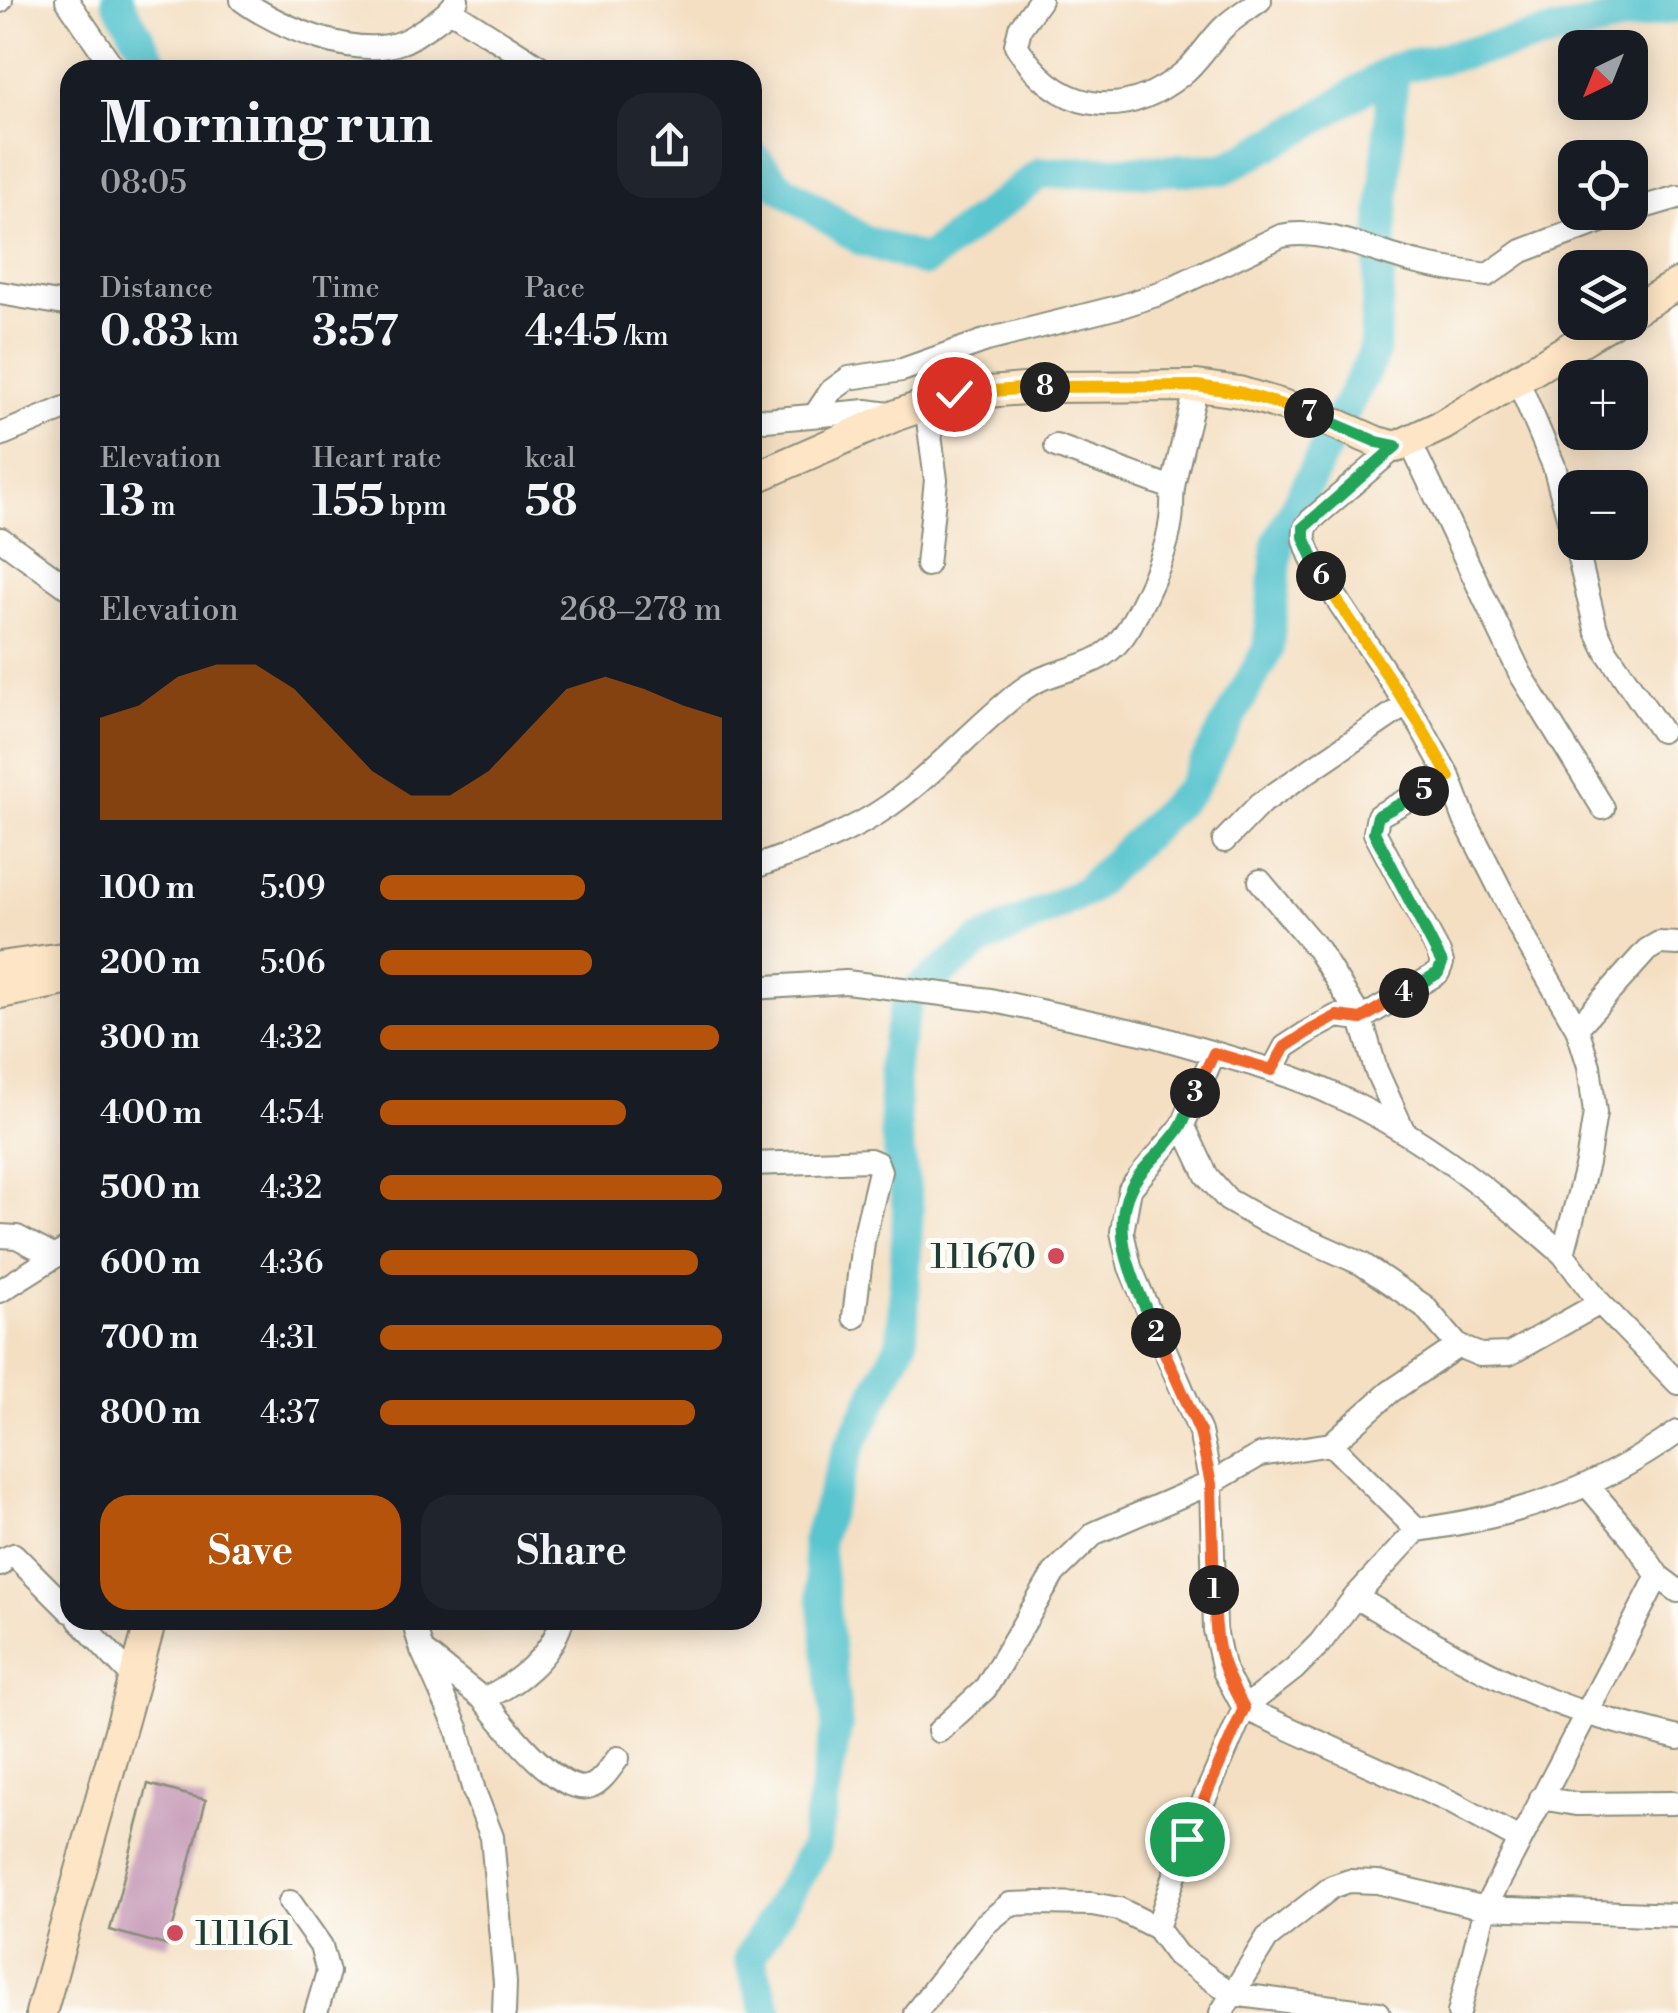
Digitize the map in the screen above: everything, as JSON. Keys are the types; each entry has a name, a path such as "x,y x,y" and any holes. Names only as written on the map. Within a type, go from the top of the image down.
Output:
{"main road":[{"path":"1648,303 1677,288"},
{"path":"762,474 954,394 994,390 1197,386 1239,392 1316,415 1355,433 1403,444 1583,340"},
{"path":"0,967 60,958"},
{"path":"0,992 60,981"},
{"path":"42,2013 148,1630"}],"street":[{"path":"67,0 109,60"},
{"path":"242,0 260,14 296,30 349,45 378,47 402,43 454,5 531,60"},
{"path":"1040,0 1020,28 1016,45 1032,70 1057,91 1086,103 1118,106 1157,91 1180,76 1223,28 1260,0"},
{"path":"1648,206 1678,198"},
{"path":"815,415 830,391 849,378 902,370 987,340 1141,300 1280,236 1293,233 1488,276 1522,251 1579,230"},
{"path":"0,293 60,303"},
{"path":"1518,381 1558,480"},
{"path":"762,864 814,845 888,806 950,758 1020,691 1040,678 1081,668 1110,652 1128,628 1162,554 1171,522 1172,488 1197,386"},
{"path":"0,435 60,410"},
{"path":"762,419 911,410 936,480 928,565"},
{"path":"1563,1254 1588,1163 1596,1113 1589,1066 1577,1028 1527,942 1465,820 1449,777 1407,704 1314,564 1304,537 1304,527 1311,520 1403,444 1520,674 1603,808"},
{"path":"1056,446 1172,488"},
{"path":"1,539 60,583"},
{"path":"1579,560 1596,629 1607,652 1661,731"},
{"path":"1224,841 1287,783 1407,704"},
{"path":"1272,1070 1285,1047 1311,1030 1337,1016 1361,1019 1438,973 1442,963 1374,832 1374,823 1378,816 1449,777"},
{"path":"1260,881 1318,950 1361,1019 1376,1070 1403,1130"},
{"path":"1577,1028 1647,950 1659,942 1678,944"},
{"path":"762,987 846,982 990,1000 1214,1053 1336,1095 1403,1130 1464,1172 1563,1254 1600,1303 1678,1382"},
{"path":"1214,1053 1183,1125 1130,1189 1122,1232 1130,1267 1200,1432 1211,1484 1215,1630 1224,1671 1244,1708 1451,1802 1519,1839"},
{"path":"1183,1125 1207,1176 1228,1200 1362,1264 1424,1306 1458,1346 1480,1354 1509,1354 1600,1303"},
{"path":"762,1164 877,1162 880,1171 863,1242 854,1316"},
{"path":"0,1236 17,1237 60,1251"},
{"path":"0,1292 60,1253"},
{"path":"939,1732 985,1689 1054,1572 1074,1550 1114,1522 1211,1484 1260,1455 1331,1444 1390,1392 1458,1346"},
{"path":"1157,1928 1187,1839 1244,1708 1320,1643 1355,1596 1417,1530 1464,1524 1551,1501 1588,1487 1678,1432"},
{"path":"1331,1444 1417,1530"},
{"path":"1588,1487 1633,1539 1658,1576 1678,1590"},
{"path":"0,1565 14,1555 60,1601"},
{"path":"1459,2013 1485,1908 1658,1576"},
{"path":"1355,1596 1446,1650 1544,1697 1589,1714 1678,1738"},
{"path":"88,1630 135,1679"},
{"path":"416,1630 540,1764 568,1782 582,1788 592,1786 618,1758"},
{"path":"416,1630 457,1728 474,1791 492,1837 506,1983 504,2013"},
{"path":"483,1699 500,1692 533,1666 546,1652 557,1630"},
{"path":"1541,1798 1576,1804 1673,1804"},
{"path":"1227,2003 1267,1938 1332,1886 1350,1881 1378,1882 1485,1908 1678,1915"},
{"path":"290,1902 321,1946 328,1972 316,2013"},
{"path":"916,2013 984,1926 1010,1904 1092,1904 1118,1909 1157,1928 1176,1955 1227,2003 1379,2013"}],"building":[{"path":"148,1784 206,1800 168,1946 110,1930"}],"waterway":[{"path":"117,0 151,60"},
{"path":"762,167 778,185 862,240 925,261 1041,173 1224,169 1306,125 1393,69 1678,6"},
{"path":"768,2013 749,1958 814,1850 837,1725 817,1542 847,1452 902,1342 908,1208 896,1134 893,1063 908,998 980,942 1086,891 1191,789 1268,649 1278,541 1374,353 1393,69"}],"place":[{"name":"111670","path":"1056,1256"},
{"name":"111161","path":"175,1933"}],"route":[{"path":"954,394 1048,387 1197,386 1261,398 1396,446 1311,520 1304,527 1304,537 1314,564 1407,704 1449,777 1378,816 1374,823 1374,832 1442,963 1438,973 1361,1019 1337,1016 1311,1030 1285,1047 1272,1070 1214,1053 1183,1125 1130,1189 1125,1210 1122,1232 1130,1267 1200,1432 1211,1484 1215,1630 1224,1671 1244,1708 1187,1839"}]}
